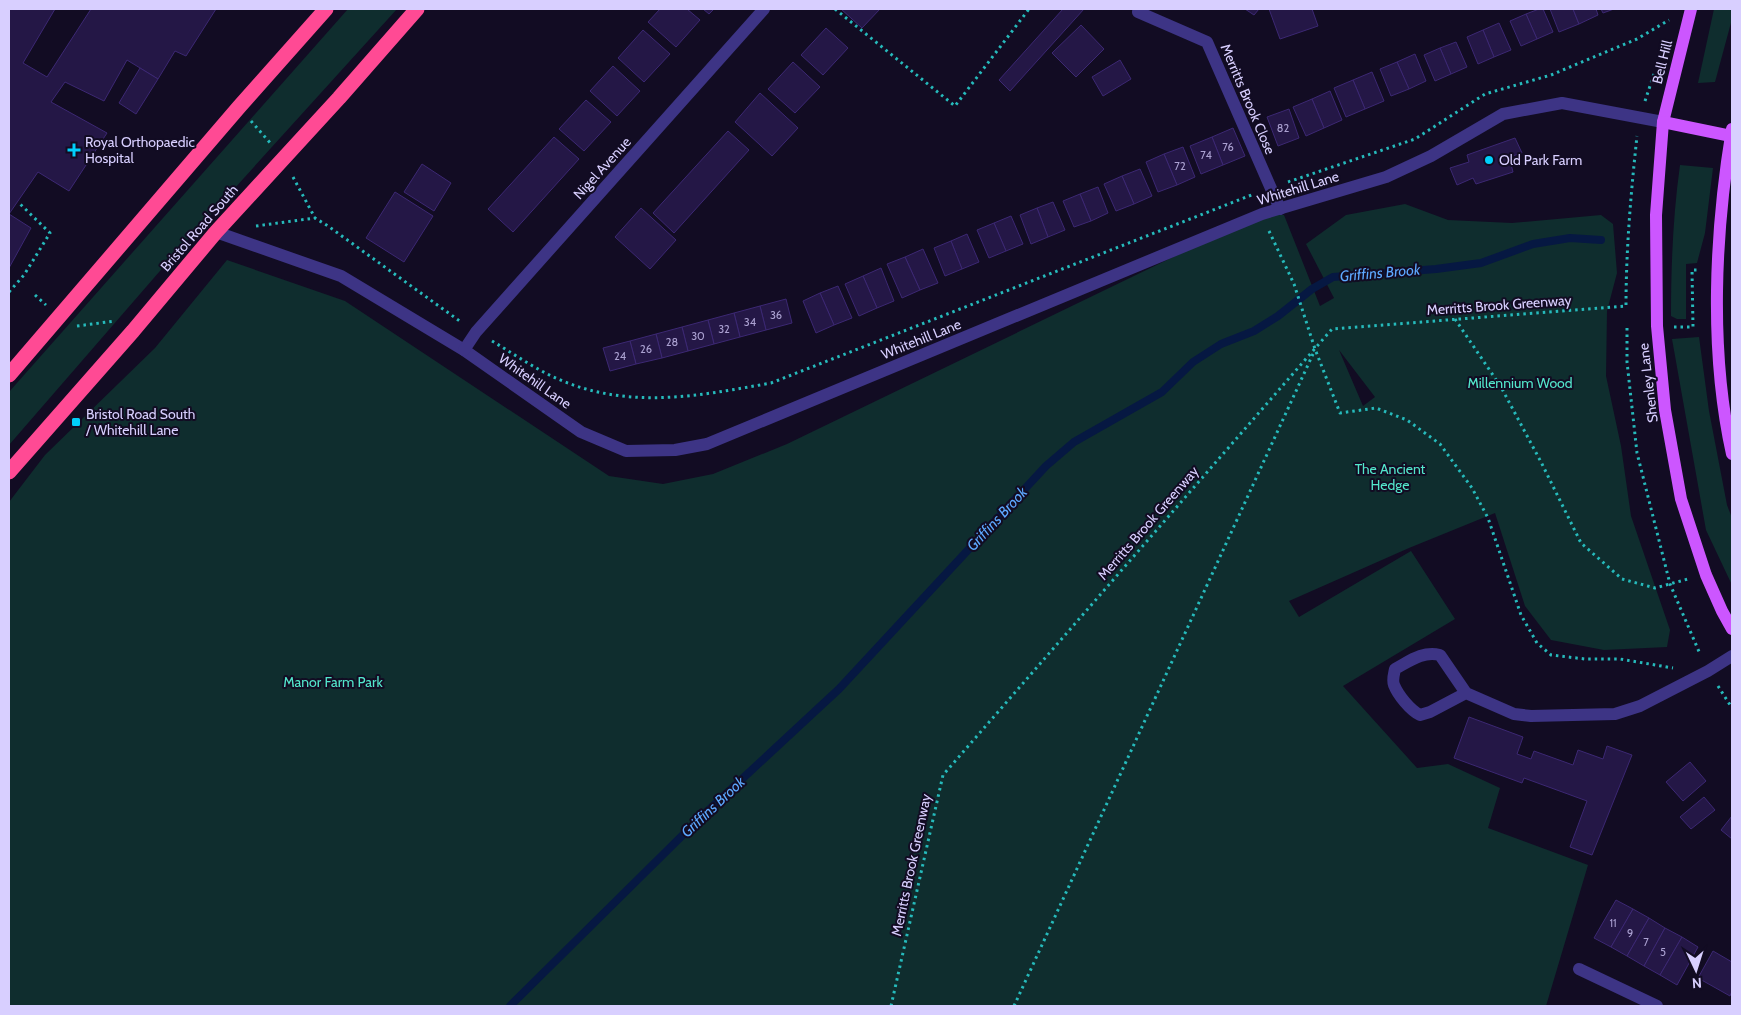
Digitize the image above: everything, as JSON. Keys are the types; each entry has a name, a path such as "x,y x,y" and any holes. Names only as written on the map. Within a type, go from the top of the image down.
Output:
{"highway":[{"path":"9,375 239,107 326,9"},
{"name":"Bristol Road South","path":"9,472 216,232 339,98 417,9"}],"main road":[{"name":"Bell Hill","path":"1662,122 1692,9"},
{"path":"1662,122 1732,132 1726,169 1717,272 1732,454"},
{"name":"Shenley Lane","path":"1662,122 1656,215 1658,336 1665,410 1681,499 1706,575 1732,629"}],"street":[{"name":"Nigel Avenue","path":"464,350 476,332 764,9"},
{"name":"Merritts Brook Close","path":"1138,12 1206,42 1280,209"},
{"name":"Whitehill Lane","path":"216,232 341,276 464,350 581,432 626,450 675,450 707,444 1262,214 1386,177 1432,156 1503,114 1562,104 1662,122"},
{"path":"1466,693 1430,712 1420,715 1412,711 1394,684 1395,669 1420,655 1430,653 1440,655 1466,693 1514,714 1531,716 1616,714 1640,706 1708,671 1732,656"},
{"path":"1579,969 1657,1006"}],"path":[{"path":"835,9 955,106 1029,9"},
{"path":"252,227 315,218 476,332 558,379 598,393 625,398 657,399 705,395 771,383 1270,188 1415,139 1485,94 1551,75 1637,38 1672,18"},
{"name":"Merritts Brook Greenway","path":"891,1006 942,775 1332,329 1626,306 1631,192 1639,117"},
{"path":"9,292 24,275 50,233 18,202"},
{"path":"1262,214 1294,284 1315,349 1340,413 1376,408 1407,420 1440,444 1472,488 1488,518 1521,615 1537,643 1550,655 1585,659 1620,659 1676,669"},
{"path":"1670,326 1693,327 1692,270 1697,270"},
{"path":"35,295 72,326 122,320 133,330"},
{"path":"1455,319 1501,387 1581,543 1622,579 1655,588 1706,575"},
{"path":"1627,328 1627,362 1637,453 1670,584 1708,671 1732,708"},
{"path":"1014,1006 1315,349"}],"green space":[{"path":"348,9 397,9 166,264 9,445 9,392"},
{"path":"1714,9 1732,9 1732,19 1715,82 1698,83"},
{"path":"1680,165 1713,168 1705,233 1697,263 1686,264 1686,319 1677,319 1671,316 1673,240"},
{"name":"Manor Farm Park","path":"1405,204 1448,220 1512,223 1601,215 1613,224 1617,273 1607,311 1606,376 1621,446 1631,516 1670,630 1667,647 1604,650 1551,640 1525,606 1495,513 1409,548 1289,601 1299,617 1411,551 1455,619 1343,686 1417,768 1448,764 1500,788 1488,828 1588,865 1546,1006 9,1006 9,502 45,455 155,348 227,260 345,301 609,476 663,484 713,474 787,444 1262,214 1284,215 1320,306 1334,298 1306,244 1346,215","holes":["1339,350 1375,397 1363,406"]},
{"path":"1699,337 1709,411 1727,505 1732,518 1732,585 1706,530 1672,339"}],"building":[{"path":"9,9 55,9 23,63 47,77 91,9 216,9 186,56 175,51 158,79 127,60 104,101 65,82 51,102 107,133 69,191 38,172 9,214"},
{"path":"660,9 687,9 700,20 676,47 648,22"},
{"path":"703,9 714,9 709,14"},
{"path":"841,9 880,9 862,28"},
{"path":"1063,9 1084,9 1010,91 999,80"},
{"path":"1245,9 1259,9 1254,15"},
{"path":"1269,9 1312,9 1318,26 1280,39"},
{"path":"1543,9 1553,32 1537,39 1526,14"},
{"path":"1550,9 1573,9 1579,24 1559,32"},
{"path":"1573,9 1596,9 1598,15 1579,24"},
{"path":"1601,9 1614,9 1603,13"},
{"path":"1526,14 1537,39 1521,46 1510,21"},
{"path":"1499,23 1511,50 1494,57 1483,30"},
{"path":"1081,25 1104,49 1076,77 1052,53"},
{"path":"826,28 848,48 823,75 801,55"},
{"path":"643,30 670,54 644,82 618,58"},
{"path":"1483,30 1494,57 1478,64 1467,37"},
{"path":"1456,42 1467,67 1451,74 1440,48"},
{"path":"1440,48 1451,74 1435,81 1424,55"},
{"path":"1415,54 1426,81 1409,89 1397,62"},
{"path":"1120,60 1131,79 1103,96 1092,77"},
{"path":"793,62 820,87 795,113 768,89"},
{"path":"1397,62 1409,89 1391,96 1380,69"},
{"path":"613,66 640,91 617,116 590,91"},
{"path":"140,68 158,79 136,114 119,103"},
{"path":"1372,72 1384,101 1365,109 1353,80"},
{"path":"1353,80 1365,109 1346,117 1334,88"},
{"path":"1330,91 1342,120 1324,128 1312,99"},
{"path":"760,93 798,128 772,156 735,122"},
{"path":"1312,99 1324,128 1306,136 1293,107"},
{"path":"586,100 611,122 584,151 559,129"},
{"path":"1289,109 1299,138 1278,146 1267,117"},
{"path":"1233,128 1245,156 1223,165 1212,137"},
{"path":"728,131 749,150 674,233 653,213"},
{"path":"554,137 579,159 513,232 488,209"},
{"path":"1212,137 1223,165 1201,174 1190,146"},
{"name":"Old Park Farm","path":"1515,138 1522,153 1509,157 1513,172 1476,184 1473,178 1457,185 1450,168 1469,162 1467,155"},
{"path":"1183,147 1195,177 1177,185 1164,154"},
{"path":"1164,154 1177,185 1158,192 1146,162"},
{"path":"422,164 451,183 434,211 404,192"},
{"path":"1140,169 1152,196 1134,204 1122,176"},
{"path":"1122,176 1134,204 1116,211 1104,184"},
{"path":"1098,187 1108,213 1091,221 1080,194"},
{"path":"395,192 433,216 404,262 366,238"},
{"path":"1080,194 1091,221 1074,227 1063,201"},
{"path":"1053,202 1065,230 1048,237 1037,208"},
{"path":"641,208 676,240 650,269 615,237"},
{"path":"1037,208 1048,237 1031,244 1020,215"},
{"path":"9,214 31,228 9,268"},
{"path":"1011,216 1023,244 1006,251 994,223"},
{"path":"994,223 1006,251 989,258 977,230"},
{"path":"967,234 979,262 962,269 951,241"},
{"path":"951,241 962,269 945,276 934,248"},
{"path":"923,249 938,283 920,290 905,257"},
{"path":"905,257 920,290 902,298 887,264"},
{"path":"881,268 894,301 877,308 863,276"},
{"path":"863,276 877,308 859,316 845,284"},
{"path":"838,286 852,318 834,325 820,293"},
{"path":"820,293 834,325 816,333 803,301"},
{"path":"786,299 792,323 766,330 760,306"},
{"path":"760,306 766,330 740,337 734,313"},
{"path":"734,313 740,337 714,344 708,320"},
{"path":"708,320 714,344 688,351 682,327"},
{"path":"682,327 688,351 662,358 656,334"},
{"path":"656,334 662,358 636,364 630,341"},
{"path":"630,341 636,364 610,371 603,348"},
{"path":"1469,717 1523,737 1517,754 1531,759 1534,751 1573,765 1578,750 1603,759 1607,746 1632,755 1592,855 1570,847 1587,801 1524,778 1522,783 1454,758"},
{"path":"1690,762 1706,781 1683,801 1666,782"},
{"path":"1704,797 1715,810 1691,829 1680,817"},
{"path":"1732,816 1732,839 1721,830"},
{"path":"1616,900 1633,909 1611,947 1594,938"},
{"path":"1633,909 1649,918 1627,956 1611,947"},
{"path":"1649,918 1665,928 1644,966 1627,956"},
{"path":"1665,928 1682,937 1660,975 1644,966"},
{"path":"1682,937 1698,947 1677,985 1660,975"},
{"path":"1713,951 1732,962 1732,991 1730,996 1698,978"}],"waterway":[{"name":"Griffins Brook","path":"510,1006 699,819 839,689 1046,466 1074,442 1162,392 1193,362 1221,344 1254,331 1278,316 1312,289 1333,277 1436,269 1481,263 1533,244 1570,238 1601,240"}],"place":[{"name":"Royal Orthopaedic Hospital","path":"74,150"},
{"name":"Old Park Farm","path":"1489,160"},
{"name":"Bristol Road South / Whitehill Lane","path":"76,422"}],"park label":[{"name":"Millennium Wood","path":"1520,383"},
{"name":"The Ancient Hedge","path":"1390,478"}]}
